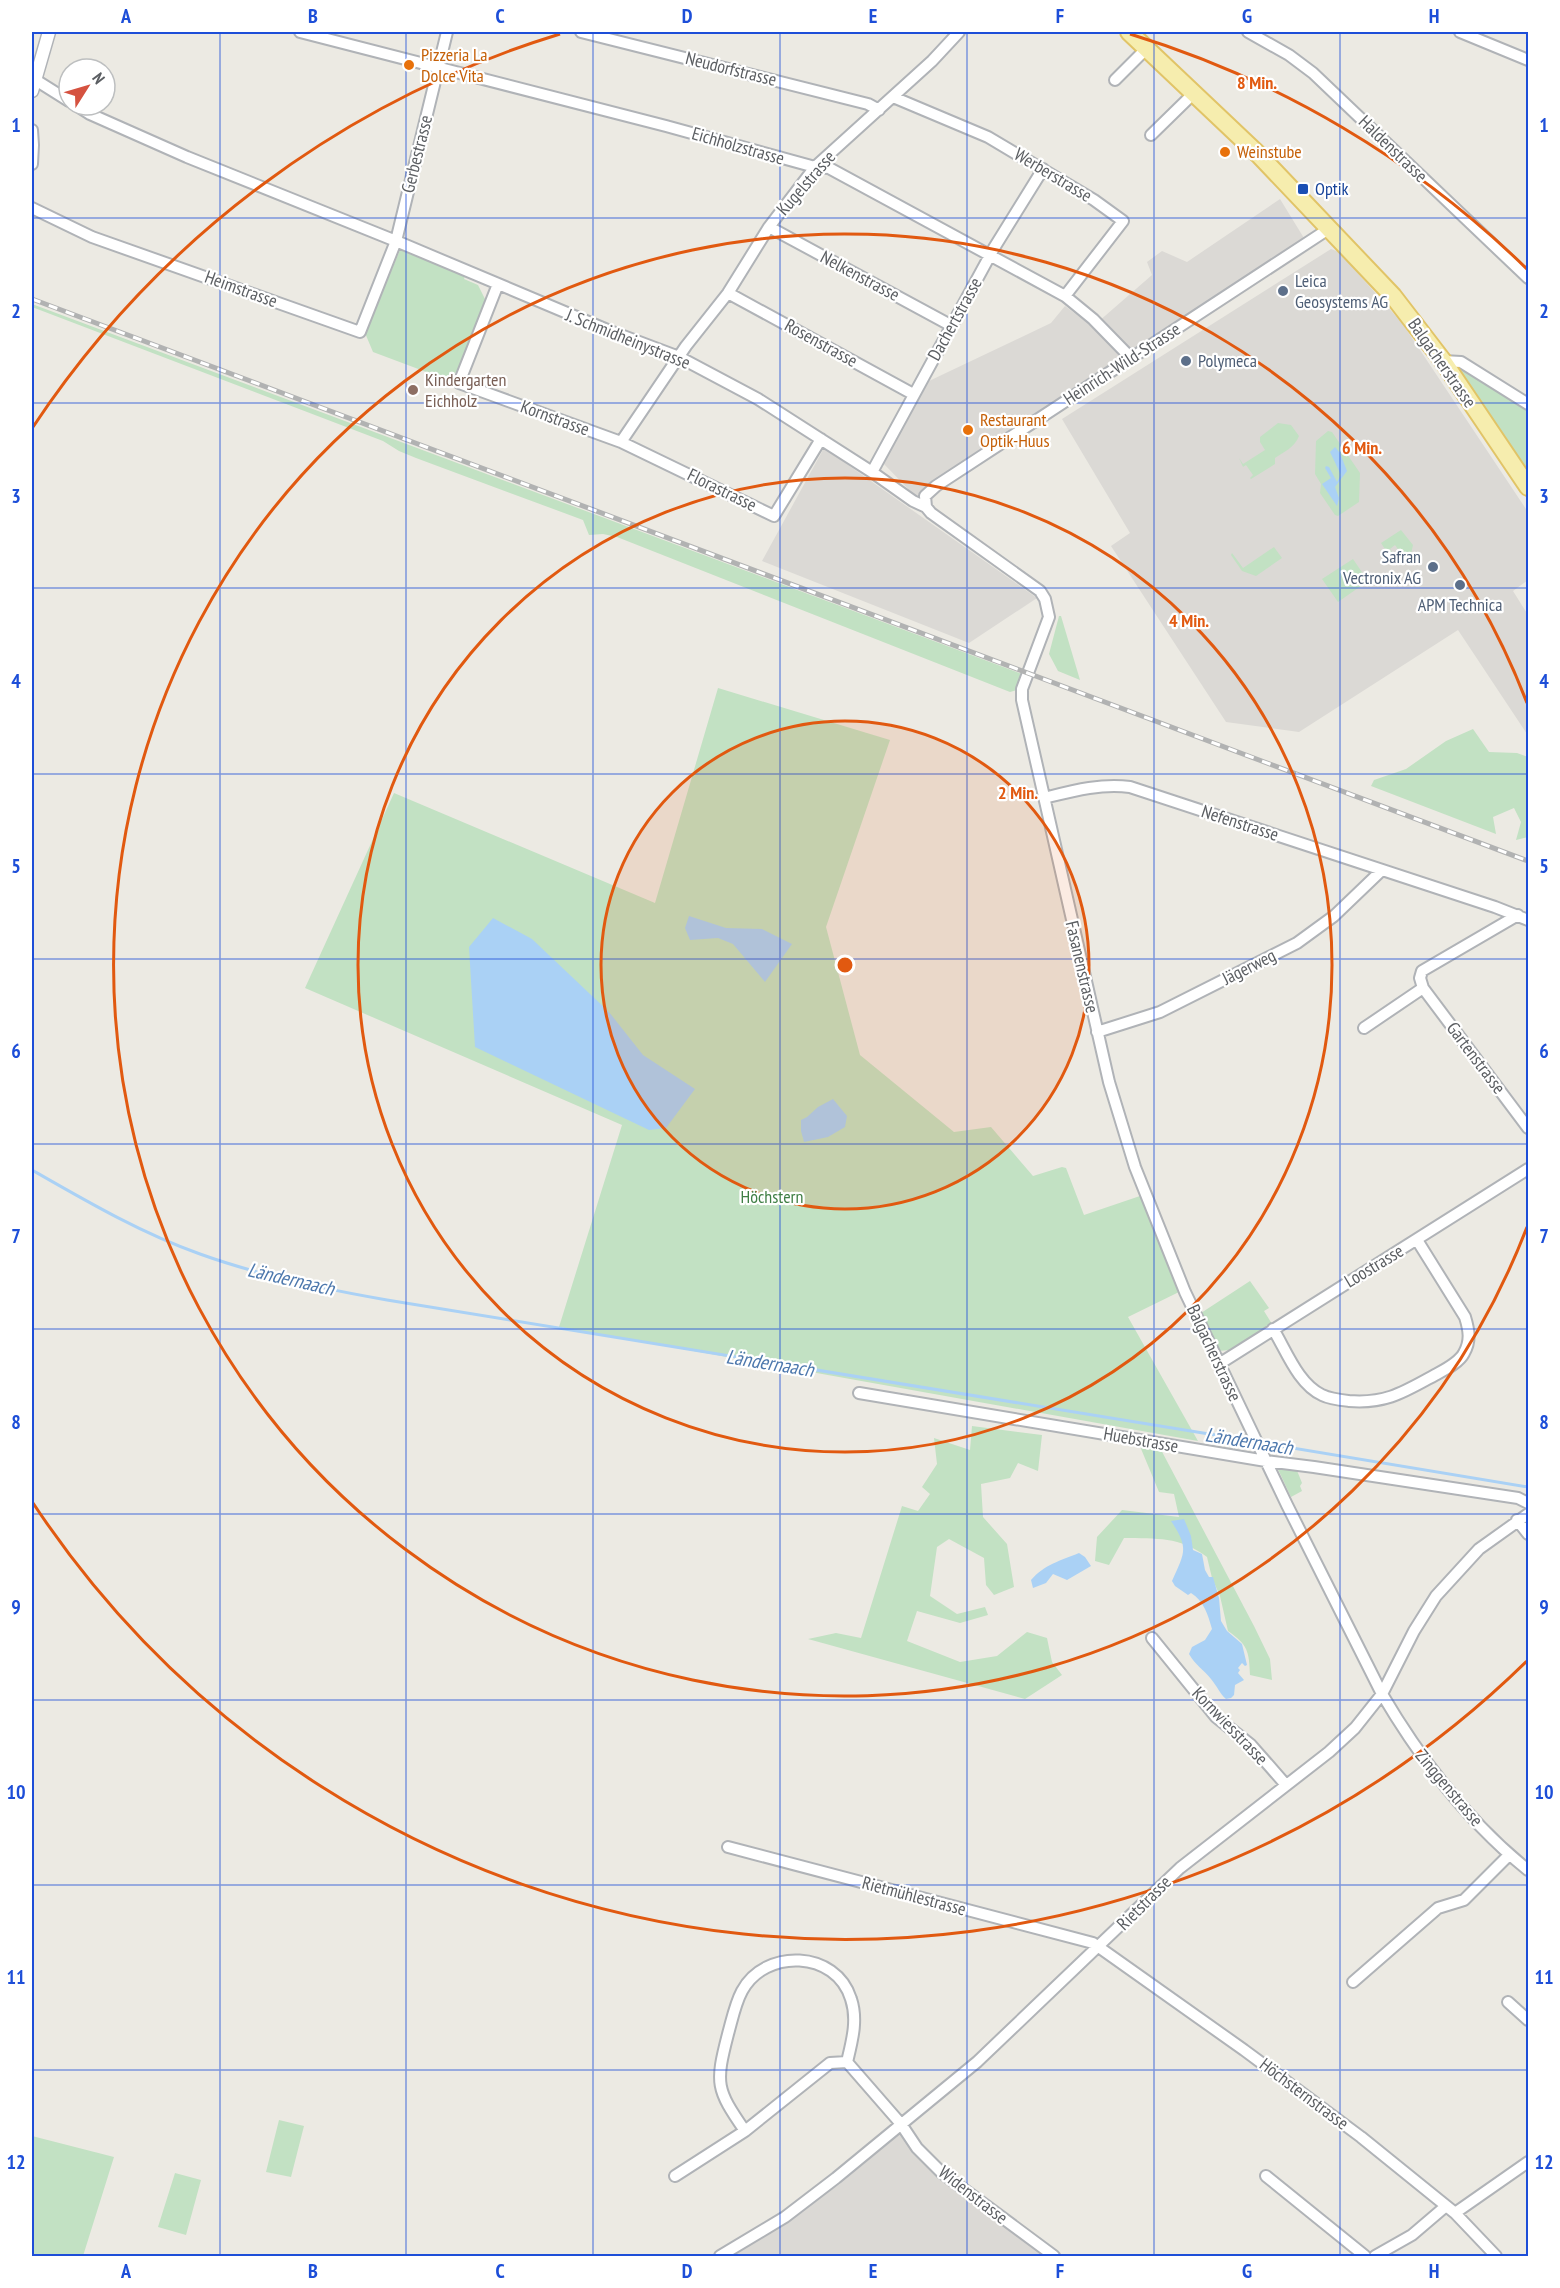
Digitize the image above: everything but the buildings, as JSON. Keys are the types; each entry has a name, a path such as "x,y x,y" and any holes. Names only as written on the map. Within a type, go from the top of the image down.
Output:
{"main road":[{"name":"Balgacherstrasse","path":"1129,32 1194,92 1330,228 1393,296 1443,361 1528,487"}],"street":[{"path":"49,32 33,85 57,96"},
{"name":"Eichholzstrasse","path":"300,32 439,66 815,167 829,168 1065,296 1093,318 1131,358"},
{"name":"Gerbestrasse","path":"396,241 447,32"},
{"name":"Neudorfstrasse","path":"581,32 868,104 879,110"},
{"name":"Kugelstrasse","path":"679,357 728,293 770,227 815,167 893,97 959,32"},
{"name":"Haldenstrasse","path":"1248,32 1288,55 1313,73 1528,278"},
{"path":"1460,32 1528,60"},
{"path":"1115,80 1147,48"},
{"path":"1151,135 1194,92"},
{"name":"Werberstrasse","path":"893,97 988,137 1094,200 1123,221 1065,296"},
{"name":"J. Schmidheinystrasse","path":"97,117 187,157 396,241 610,331 679,357 758,399 821,438 913,501 926,507 931,513 1032,584 1045,599 1049,617 1022,689 1022,700 1044,798"},
{"path":"32,130 32,164"},
{"name":"Dachertstrasse","path":"872,472 990,256 1043,169"},
{"name":"Heimstrasse","path":"32,208 92,237 360,332 396,241"},
{"name":"Nelkenstrasse","path":"770,227 952,326"},
{"name":"Heinrich-Wild-Strasse","path":"926,507 926,496 936,486 1330,228"},
{"name":"Kornstrasse","path":"498,285 459,383 621,442"},
{"name":"Rosenstrasse","path":"728,293 913,394"},
{"path":"621,442 679,357"},
{"path":"1443,361 1461,362 1528,404"},
{"name":"Florastrasse","path":"621,442 774,516 821,438"},
{"name":"Nefenstrasse","path":"1044,798 1097,786 1130,787 1528,920"},
{"name":"Fasanenstrasse","path":"1044,798 1097,1032 1124,1134"},
{"name":"Jägerweg","path":"1097,1032 1160,1012 1297,943 1335,916 1382,870"},
{"path":"1364,1028 1423,988 1420,978 1422,971 1518,915"},
{"name":"Gartenstrasse","path":"1423,988 1528,1124"},
{"name":"Balgacherstrasse","path":"1124,1134 1155,1221 1185,1292 1251,1432 1382,1694"},
{"name":"Loostrasse","path":"1219,1364 1528,1169"},
{"path":"1273,1329 1306,1384 1322,1395 1341,1400 1365,1402 1394,1397 1449,1367 1464,1356 1469,1341 1469,1329 1465,1317 1417,1240"},
{"name":"Huebstrasse","path":"859,1393 1506,1496 1528,1503"},
{"name":"Rietstrasse","path":"720,2256 785,2217 977,2062 1180,1868 1329,1752 1354,1728 1382,1694 1414,1631 1436,1596 1479,1549 1528,1514"},
{"path":"1517,1520 1528,1534"},
{"name":"Kornwiesstrasse","path":"1152,1638 1216,1717 1251,1746 1286,1785"},
{"name":"Zinggenstrasse","path":"1382,1694 1430,1769 1471,1816 1509,1855 1528,1870"},
{"name":"Rietmühlestrasse","path":"728,1847 1085,1941 1099,1947"},
{"path":"1353,1982 1437,1908 1464,1900 1509,1855"},
{"name":"Höchsternstrasse","path":"1099,1947 1295,2087 1451,2210 1496,2256"},
{"path":"675,2176 745,2131 831,2063 847,2062 855,2020 851,1996 837,1977 814,1962 800,1959 780,1961 761,1969 742,1990 719,2066 719,2082 722,2095 745,2131"},
{"path":"1508,2002 1528,2020"},
{"name":"Widenstrasse","path":"847,2062 857,2070 918,2148 942,2173 1054,2256"},
{"path":"1375,2256 1528,2162"},
{"path":"1266,2176 1365,2256"}],"shaded area":[{"path":"1280,199 1307,243 917,498 883,463 929,381 1051,323 1065,306 1123,350 1098,322 1152,275 1147,262 1162,251 1187,262"},
{"path":"1331,249 1339,252 1402,323 1528,512 1528,580 1513,591 1528,615 1527,734 1458,630 1299,732 1226,722 1111,546 1130,533 1062,419"},
{"path":"824,448 1037,598 969,643 762,561"},
{"path":"902,2132 1047,2256 731,2256 840,2184"}],"green space":[{"path":"400,250 465,276 464,279 478,285 486,301 458,371 445,379 373,352 365,333"},
{"path":"32,304 1022,674 1017,690 1010,692 617,537 603,534 589,535 583,520 416,458 383,441 32,307"},
{"path":"1460,366 1528,408 1528,476 1458,369"},
{"path":"1278,423 1291,425 1299,436 1289,449 1275,458 1275,464 1251,479 1253,475 1246,465 1243,467 1239,458 1243,464 1265,450 1260,437"},
{"path":"1328,431 1332,432 1360,473 1359,502 1338,516 1320,493 1321,484 1315,474 1316,441"},
{"path":"1401,530 1413,545 1411,554 1402,555 1395,545 1390,549 1396,558 1392,560 1381,543"},
{"path":"1274,547 1282,558 1256,576 1242,571 1231,555 1232,553 1243,568"},
{"path":"1353,559 1368,581 1338,602 1322,579"},
{"path":"1059,616 1061,616 1080,680 1058,671 1049,654"},
{"name":"Höchstern","path":"718,688 890,740 826,927 860,1055 954,1132 991,1127 1033,1176 1062,1167 1066,1168 1084,1215 1140,1196 1179,1292 1128,1317 1198,1441 559,1327 622,1125 305,988 394,793 655,903"},
{"path":"1473,729 1489,752 1517,753 1528,757 1528,837 1516,840 1521,822 1514,808 1493,817 1496,834 1371,786 1374,780 1406,769 1446,741"},
{"path":"1250,1281 1269,1308 1264,1311 1272,1324 1229,1350 1219,1351 1201,1313"},
{"path":"972,1426 1042,1435 1038,1471 1018,1463 1010,1478 981,1484 983,1517 1007,1544 1014,1587 994,1595 986,1585 984,1558 949,1539 937,1547 930,1596 957,1614 985,1607 988,1615 960,1623 917,1611 907,1641 960,1662 997,1656 1027,1632 1047,1638 1052,1662 1062,1675 1025,1699 808,1639 836,1633 861,1638 902,1506 918,1511 930,1494 922,1487 937,1464 934,1438 970,1450"},
{"path":"1139,1444 1159,1446 1270,1659 1272,1680 1250,1675 1246,1649 1240,1640 1228,1631 1220,1596 1212,1578 1207,1557 1197,1550 1167,1540 1124,1538 1109,1565 1095,1561 1097,1537 1122,1510 1179,1517 1174,1494 1159,1492"},
{"path":"1277,1467 1296,1468 1302,1483 1300,1486 1302,1491 1291,1497"},
{"path":"279,2120 304,2126 291,2177 266,2172"},
{"path":"32,2136 114,2157 83,2256 32,2256"},
{"path":"175,2173 201,2180 186,2235 158,2227"}],"water":[{"path":"1335,447 1347,471 1335,487 1339,498 1337,506 1322,484 1331,478 1326,466 1329,467 1337,482 1341,475 1330,452"},
{"path":"689,916 726,928 762,929 792,944 765,982 733,944 718,938 690,940 685,928"},
{"path":"493,918 532,939 609,1012 643,1055 695,1089 666,1128 649,1130 475,1047 469,947"},
{"path":"833,1099 847,1116 845,1127 828,1137 804,1142 801,1120"},
{"path":"1184,1519 1191,1536 1193,1550 1202,1554 1205,1570 1209,1577 1213,1577 1219,1598 1221,1621 1227,1631 1242,1644 1247,1665 1242,1663 1238,1668 1240,1670 1238,1673 1244,1680 1235,1685 1234,1695 1231,1698 1224,1697 1189,1654 1192,1647 1205,1640 1212,1629 1199,1600 1191,1593 1188,1595 1175,1586 1172,1581 1180,1563 1183,1544 1171,1521"},
{"path":"1079,1553 1091,1566 1067,1580 1053,1574 1046,1583 1033,1588 1031,1580 1042,1570"}],"waterway":[{"name":"Ländernaach","path":"32,1170 114,1216 178,1246 246,1269 316,1286 387,1300 1252,1441"},
{"name":"Ländernaach","path":"1262,1443 1528,1487"}],"railway":[{"path":"32,299 1528,861"}],"place":[{"name":"Pizzeria La Dolce Vita","path":"409,65"},
{"name":"Weinstube","path":"1225,152"},
{"name":"Optik","path":"1303,189"},
{"name":"Leica Geosystems AG","path":"1283,291"},
{"name":"Polymeca","path":"1186,361"},
{"name":"Kindergarten Eichholz","path":"413,390"},
{"name":"Restaurant Optik-Huus","path":"968,430"},
{"name":"Safran Vectronix AG","path":"1433,567"},
{"name":"APM Technica","path":"1460,585"}]}
